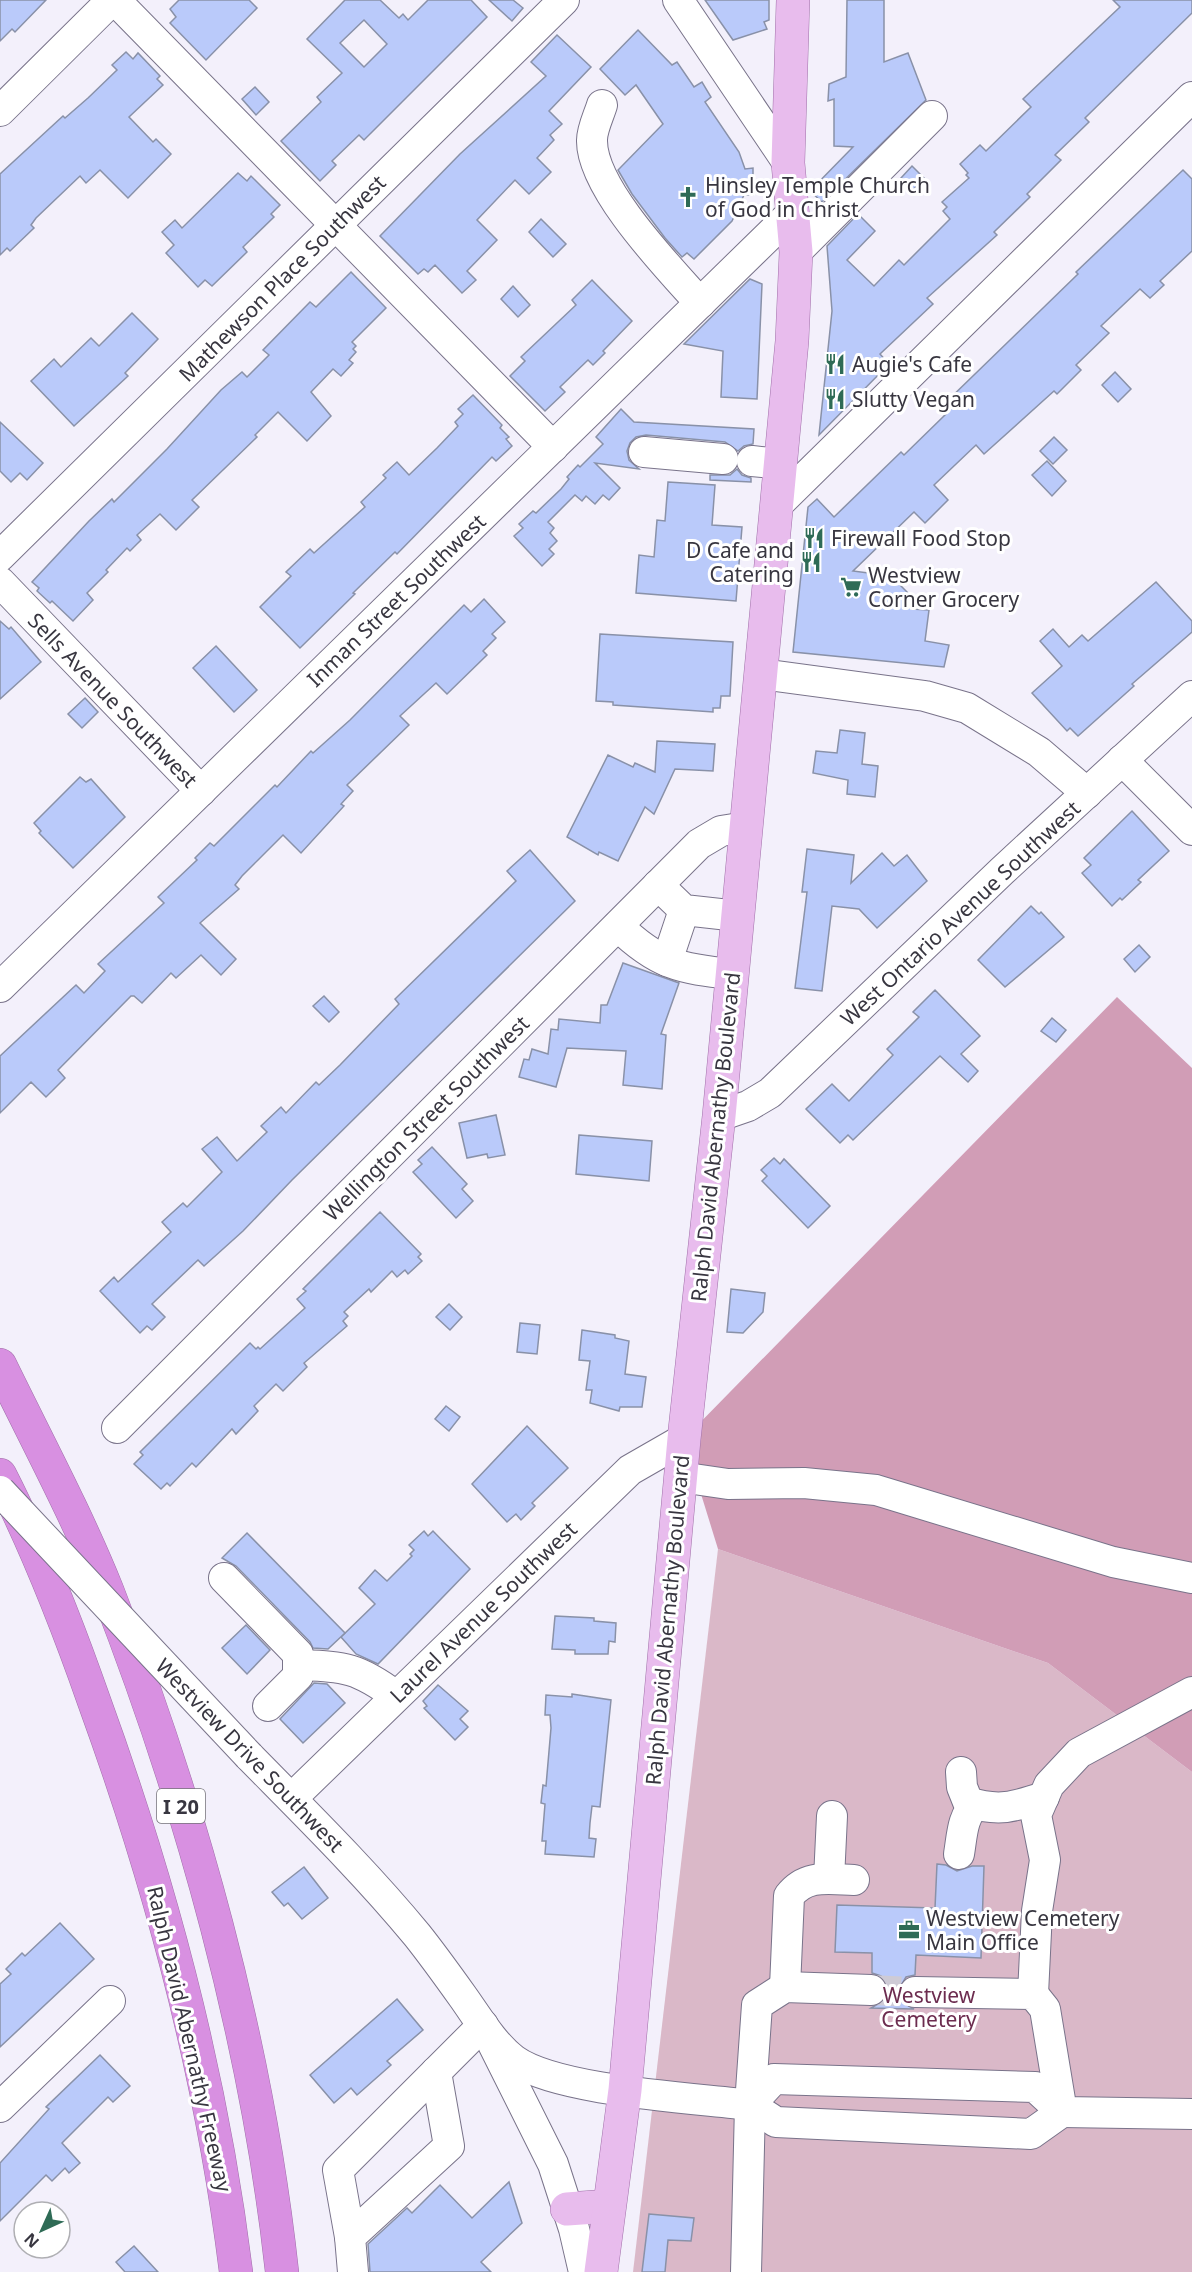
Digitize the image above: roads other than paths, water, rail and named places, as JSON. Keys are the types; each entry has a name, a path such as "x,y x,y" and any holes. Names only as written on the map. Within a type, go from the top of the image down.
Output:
{"highway":[{"name":"I 20","path":"0,1365 106,1589 145,1695 202,1872 251,2080 282,2272"},
{"name":"Ralph David Abernathy Freeway","path":"0,1475 63,1617 120,1771 142,1843 179,1973 194,2040 228,2204 236,2272"}],"main road":[{"name":"Ralph David Abernathy Boulevard","path":"601,2272 625,2090 680,1477 719,1116 778,504 752,461 792,341 795,252 788,163 793,0"},
{"path":"567,2209 609,2206"}],"street":[{"path":"0,111 114,0 553,447"},
{"name":"Mathewson Place Southwest","path":"0,556 564,0"},
{"path":"678,0 788,163"},
{"path":"778,504 1192,97"},
{"path":"602,105 592,141 600,171 613,198 635,228 700,303"},
{"path":"795,252 932,116"},
{"name":"Inman Street Southwest","path":"0,987 792,213"},
{"path":"644,452 752,461"},
{"name":"Sells Avenue Southwest","path":"0,582 201,791"},
{"path":"762,674 925,696 968,708 1039,752 1087,793"},
{"name":"West Ontario Avenue Southwest","path":"719,1116 748,1106 770,1093 1192,696"},
{"path":"1122,760 1192,830"},
{"name":"Wellington Street Southwest","path":"117,1428 699,844 721,831 746,827"},
{"path":"658,885 684,910 738,916"},
{"path":"667,961 684,910"},
{"path":"618,926 642,949 667,961 690,970 732,974"},
{"name":"Laurel Avenue Southwest","path":"292,1798 630,1470 684,1439"},
{"path":"680,1477 728,1484 804,1483 876,1490 1113,1562 1192,1578"},
{"name":"Westview Drive Southwest","path":"0,1491 249,1756 292,1798 417,1935 485,2028 514,2060 538,2072 571,2081 625,2090 750,2104"},
{"path":"224,1578 298,1654 298,1676 268,1706"},
{"path":"299,1665 349,1668 376,1681 396,1696"},
{"path":"1062,2112 1045,2009 1033,1994 1037,1911 1045,1860 1036,1815 1049,1785 1079,1753 1192,1692"},
{"path":"961,1772 962,1787 968,1802 989,1809 1016,1806 1044,1797"},
{"path":"959,1854 964,1824 970,1809 976,1805"},
{"path":"785,1987 789,1896 797,1886 810,1879 842,1880 832,1816"},
{"path":"746,2272 750,2104 757,2005 785,1987 871,1990"},
{"path":"915,1992 1033,1994"},
{"path":"3,2099 110,2001"},
{"path":"353,2272 350,2237 338,2170 436,2072 485,2028"},
{"name":"Westview Drive Southwest","path":"485,2028 553,2164 584,2272"},
{"path":"350,2237 449,2146 436,2072"},
{"path":"750,2104 774,2079 1035,2087 1062,2112"},
{"path":"750,2104 776,2122 1030,2134 1062,2112 1192,2114"}],"tunnel":[{"path":"871,1990 915,1992"}],"place":[{"name":"Hinsley Temple Church of God in Christ","path":"688,197"},
{"name":"Augie's Cafe","path":"835,364"},
{"name":"Slutty Vegan","path":"835,399"},
{"name":"Firewall Food Stop","path":"814,538"},
{"name":"D Cafe and Catering","path":"811,562"},
{"name":"Westview Corner Grocery","path":"851,587"},
{"name":"Westview Cemetery Main Office","path":"909,1930"}],"park label":[{"name":"Westview Cemetery","path":"929,2007"}]}
